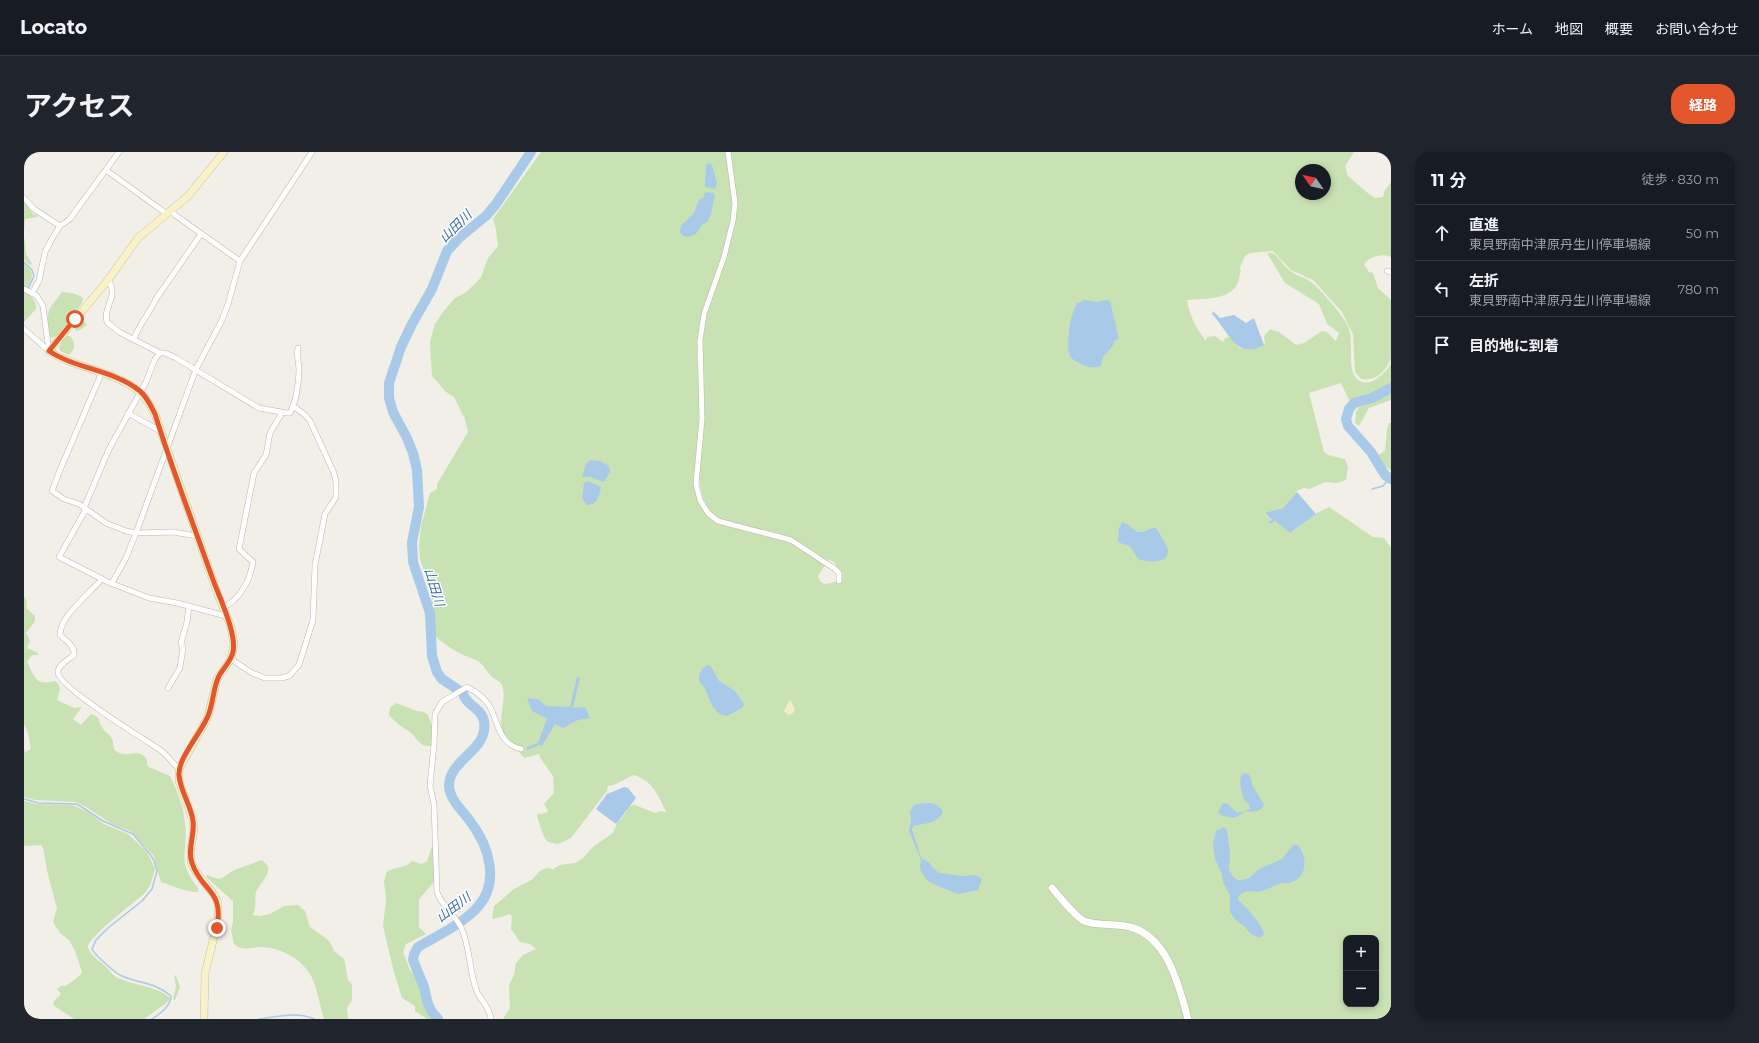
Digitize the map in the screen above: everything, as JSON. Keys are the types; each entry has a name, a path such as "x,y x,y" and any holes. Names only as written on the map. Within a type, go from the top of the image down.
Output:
{"main road":[{"path":"204,1019 205,974 218,924 218,903 215,896 196,872 191,862 191,848 194,829 193,821 180,781 179,769 208,717 217,679 231,659 234,644 231,627 224,612 152,408 141,392 102,372 68,361 49,351 108,280 138,238 188,196 224,152"}],"street":[{"path":"32,293 39,281 48,245 60,226 70,219 119,152"},
{"path":"112,583 126,558 136,533 196,369 222,320 240,260 312,152"},
{"path":"728,152 735,204 733,221 724,258 704,314 700,340 702,419 696,484 698,496 703,507 718,521 777,535 791,540 835,569 839,573 839,581"},
{"path":"106,170 240,260"},
{"path":"24,198 34,209 60,226"},
{"path":"134,339 141,321 152,309 156,299 202,234"},
{"path":"108,280 112,286 113,293 106,316 107,322 119,332 196,369 259,408 290,412 293,406 299,373 298,348"},
{"path":"24,289 37,296 43,306 49,351"},
{"path":"24,329 49,351"},
{"path":"160,353 155,359 141,392 128,413 105,458 85,508 59,557 102,579 155,600 224,612 241,592 248,579 253,562 241,552 240,546 251,487 254,473 268,451 270,432 282,412"},
{"path":"102,372 52,491 64,499 85,508 106,523 136,533 173,532 197,536"},
{"path":"231,659 256,675 265,678 281,678 289,676 299,665 313,620 316,558 325,514 336,497 336,482 334,473 310,421 293,406"},
{"path":"128,413 170,438"},
{"path":"102,579 75,605 61,627 60,635 75,652 74,655 61,666 58,671 58,676 87,701 160,750 179,769"},
{"path":"168,688 180,668 183,648 181,643 187,622 188,606"},
{"path":"491,1019 489,1009 476,989 461,928 437,892 434,804 430,786 433,764 435,714 439,705 465,688 474,691 490,707 505,740 513,747 521,749"},
{"path":"1052,888 1078,917 1090,923 1130,927 1138,930 1152,940 1166,959 1175,977 1188,1019"}],"green space":[{"path":"541,152 1354,152 1345,166 1348,176 1370,195 1375,198 1383,197 1384,192 1391,182 1391,257 1384,255 1377,256 1364,264 1369,272 1373,273 1378,288 1391,300 1391,359 1386,368 1376,377 1371,379 1361,379 1355,372 1353,334 1342,312 1313,280 1291,270 1273,251 1250,253 1245,256 1240,267 1239,279 1236,286 1225,295 1187,300 1189,311 1199,332 1206,341 1207,337 1215,336 1223,342 1225,338 1230,337 1240,348 1258,348 1265,344 1264,336 1270,329 1279,332 1296,345 1304,343 1322,331 1327,332 1336,341 1339,333 1327,324 1319,304 1285,283 1267,253 1273,253 1289,270 1308,280 1318,288 1336,308 1345,321 1350,332 1352,369 1357,379 1367,383 1377,379 1391,363 1391,387 1375,395 1353,402 1349,400 1341,383 1309,393 1324,452 1328,455 1345,459 1348,467 1346,480 1337,483 1325,482 1310,489 1304,488 1296,491 1297,492 1283,508 1265,514 1272,520 1269,522 1271,524 1275,521 1293,531 1317,513 1329,507 1373,537 1384,538 1391,548 1391,1019 503,1019 510,1008 509,985 514,975 516,963 523,955 536,949 530,944 520,942 511,929 512,916 510,914 494,919 492,918 494,906 514,889 533,879 540,871 546,868 553,869 560,865 575,863 583,858 594,846 613,833 618,821 630,806 635,805 655,813 662,811 667,813 658,795 650,785 640,777 633,775 614,785 608,786 607,791 571,838 558,844 548,842 544,837 537,816 538,814 546,813 548,811 544,804 554,793 553,776 539,756 540,754 524,758 504,735 501,719 504,692 503,686 500,682 492,677 478,661 454,650 439,640 434,634 431,592 420,559 419,545 421,526 430,493 437,489 437,484 468,432 465,419 454,397 446,392 432,376 430,342 435,324 443,312 455,298 465,293 481,277 488,258 498,246 493,219","holes":["732,219 702,330 699,473 701,492 706,505 713,514 723,520 734,524 783,535 824,559 834,562 838,569 837,581 828,584 821,582 818,576 826,564 799,546 776,536 737,529 725,525 714,519 705,510 697,497 700,413 697,356 698,340"]},
{"path":"24,201 33,214 38,215 37,217 25,219 24,232"},
{"path":"24,236 26,254 32,264 30,265 24,259"},
{"path":"24,263 30,269 32,275 27,288 24,288"},
{"path":"24,292 33,299 36,309 24,322"},
{"path":"62,292 80,296 83,298 82,303 57,336 51,338 48,326 48,314 52,305"},
{"path":"79,321 85,322 87,325 76,331 74,328"},
{"path":"65,336 70,336 74,344 74,348 69,355 60,351 59,348"},
{"path":"1391,389 1391,400 1369,408 1359,426 1355,423 1356,412 1360,406 1372,402"},
{"path":"1389,423 1391,423 1391,470 1382,465 1377,456 1385,451"},
{"path":"24,596 27,602 26,608 35,616 35,621 26,633 30,641 27,648 38,653 38,655 32,655 27,662 36,679 43,682 55,681 60,687 57,700 74,708 82,707 73,719 81,725 91,714 96,716 103,729 111,737 116,751 125,754 140,754 147,760 147,765 149,767 170,776 180,799 183,811 186,834 184,856 185,863 191,878 198,888 198,892 184,890 161,882 153,855 131,831 112,824 76,802 35,800 24,797 24,748 25,752 31,749 28,733 24,724"},
{"path":"396,703 424,712 428,715 433,729 433,744 431,746 421,744 410,732 389,715 390,708"},
{"path":"24,801 36,804 73,805 89,813 104,824 128,834 147,852 155,869 150,886 145,893 96,935 88,947 92,955 113,975 126,981 152,988 169,997 170,999 165,1004 144,1019 74,1019 53,1005 54,1001 61,994 57,989 61,986 66,986 82,972 75,951 69,940 60,933 53,922 57,908 48,875 43,848 41,845 24,846"},
{"path":"432,847 435,851 434,882 419,899 419,927 426,934 406,944 403,952 410,970 425,990 428,1008 432,1017 431,1019 427,1019 415,1011 415,1006 402,998 383,926 386,899 384,881 387,871 407,865 412,861 422,864 427,861"},
{"path":"262,860 268,866 268,873 256,892 255,909 253,915 260,916 270,914 284,906 298,905 305,911 310,927 327,939 334,951 344,959 348,980 352,984 352,1000 347,1008 348,1019 324,1019 313,980 304,966 291,956 276,949 260,947 240,948 234,944 231,930 233,922 233,901 206,877 207,875 218,879 222,878 234,870"},
{"path":"174,975 176,976 180,987 175,1000 173,1000 176,986"}],"sand":[{"path":"789,701 791,701 795,710 792,714 788,715 784,711"}],"water":[{"path":"709,163 712,165 717,183 715,189 705,187 706,165"},
{"path":"705,192 713,193 715,196 710,217 696,234 688,237 683,236 680,232 681,226 694,213 699,200 704,197"},
{"path":"1084,300 1098,302 1106,300 1110,301 1119,339 1115,340 1112,347 1103,357 1101,366 1098,367 1085,366 1070,356 1068,345 1072,314 1077,302 1079,303"},
{"path":"1213,311 1220,318 1234,315 1246,323 1254,318 1264,345 1254,349 1246,349 1239,346 1228,335 1212,314"},
{"path":"590,460 600,461 609,466 610,472 604,482 590,477 582,477 586,464"},
{"path":"588,481 601,487 599,497 596,502 591,505 587,505 582,498 584,483"},
{"path":"1297,492 1316,514 1290,533 1275,521 1271,524 1268,522 1272,520 1265,513 1283,508"},
{"path":"1122,522 1139,532 1156,528 1168,551 1164,559 1146,561 1138,559 1130,546 1118,541 1119,528"},
{"path":"709,665 719,681 735,691 744,704 742,708 727,716 722,715 716,710 711,703 705,688 699,680 701,670"},
{"path":"577,677 580,677 573,708 585,707 590,718 578,720 563,728 555,724 542,746 539,745 527,750 526,747 538,743 547,719 532,711 527,698 538,699 546,706 570,707"},
{"path":"1246,773 1250,776 1253,786 1264,805 1258,811 1244,811 1236,817 1221,815 1218,812 1223,803 1228,804 1237,813 1250,809 1249,804 1244,800 1240,783 1242,774"},
{"path":"624,787 628,788 636,798 616,824 596,809 607,794"},
{"path":"930,803 941,808 941,815 934,821 914,826 912,829 921,858 930,863 939,873 962,876 976,875 982,879 978,890 958,894 931,883 921,871 921,860 909,831 911,821 910,812 916,804"},
{"path":"1224,827 1227,830 1230,854 1229,869 1233,877 1238,880 1249,878 1259,869 1282,859 1293,845 1298,845 1303,855 1303,871 1297,879 1290,883 1281,883 1258,892 1247,891 1238,897 1238,900 1253,916 1263,930 1264,934 1260,938 1251,934 1235,919 1230,912 1230,895 1223,882 1222,874 1215,859 1213,843 1216,831"}],"waterway":[{"name":"山田川","path":"438,1019 428,1004 424,987 413,960 414,954 418,947 470,915 484,899 488,888 490,865 487,853 477,831 451,795 449,785 451,776 456,768 481,740 484,731 484,721 483,717 467,701 463,693 442,679 437,672 432,656 430,613 413,562 412,542 419,507 417,470 413,453 407,438 393,412 389,398 389,383 401,347 432,289 447,251 459,238 487,215 531,152"},
{"path":"24,262 32,270 34,276 28,289"},
{"path":"1391,388 1372,398 1354,403 1349,409 1346,419 1348,426 1371,452 1385,475 1391,479"},
{"path":"1372,489 1383,486 1389,478"},
{"path":"24,799 38,803 77,804 103,821 133,834 150,854 157,871 152,889 142,901 108,928 96,940 92,949 101,960 119,975 159,988 171,996 167,1006 162,1012 152,1019"},
{"path":"259,1019 294,1015 301,1015 314,1019"}],"route":[{"path":"75,319 49,351 68,361 102,372 117,379 137,389 147,399 155,414 218,595 231,627 234,644 231,659 217,679 208,717 179,769 180,781 192,814 193,821 194,829 191,848 191,862 200,879 215,896 218,903 219,911 217,928"}]}
